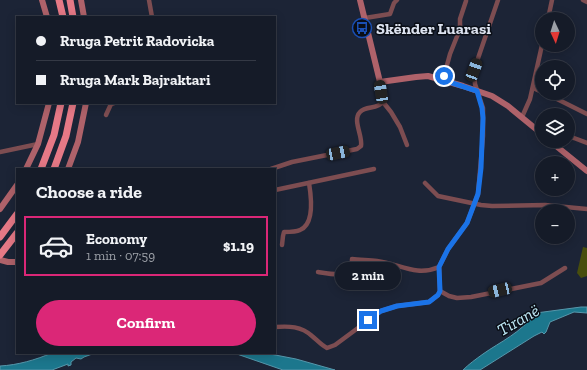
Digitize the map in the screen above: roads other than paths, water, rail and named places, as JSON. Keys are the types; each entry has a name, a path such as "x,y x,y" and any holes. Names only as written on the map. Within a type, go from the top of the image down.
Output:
{"highway":[{"path":"59,0 63,16"},
{"path":"70,0 73,16"},
{"path":"41,168 54,135 61,104"},
{"path":"54,168 66,136 73,104"},
{"path":"0,236 16,215"},
{"path":"0,255 16,235"}],"main road":[{"path":"42,0 47,16"},
{"path":"81,0 84,16"},
{"path":"360,0 380,82 428,76 443,80 492,96 535,128"},
{"path":"26,168 38,144 49,104"},
{"path":"68,168 78,142 86,104"},
{"path":"559,148 587,171"},
{"path":"0,209 16,186"},
{"path":"0,260 16,262"}],"street":[{"path":"149,0 152,16"},
{"path":"365,18 390,14 394,3 397,0"},
{"path":"276,328 287,326 298,328 310,334 327,348 335,345 381,311 397,306 429,302 438,295 440,291 439,267 448,249 467,223 478,194 483,136 482,108 477,91 474,70 498,0"},
{"path":"549,12 552,0"},
{"path":"583,0 587,2"},
{"path":"443,80 450,54 460,29 460,19 466,1"},
{"path":"522,117 530,99 541,52"},
{"path":"380,82 383,102 400,127 407,145"},
{"path":"559,100 587,114"},
{"path":"274,168 292,162 357,149 361,146 362,142 357,120 359,112 380,106 383,102"},
{"path":"106,115 111,104"},
{"path":"575,138 587,143"},
{"path":"0,152 38,144"},
{"path":"276,190 374,169"},
{"path":"282,245 284,232 299,231 303,229 309,220 312,201 308,183"},
{"path":"426,183 438,196 446,199 475,202 492,206 544,205 587,209"},
{"path":"318,272 341,274 348,272 351,269 352,259 378,261 416,271 432,270 439,267"},
{"path":"440,291 457,298 471,297 540,283 566,268"}],"water":[{"path":"587,307 587,313 574,312 550,322 544,334 542,332 534,336 480,370 463,370 483,354 517,332 523,327 535,311 536,313"},
{"path":"49,354 92,354 81,359 76,358 71,362 71,365 68,366 68,364 52,370 0,370 0,366 13,365"},
{"path":"237,354 270,354 296,359 335,370 283,370"}],"place":[{"name":"Skënder Luarasi","path":"362,28"}],"water label":[{"name":"Tiranë","path":"518,320"}]}
